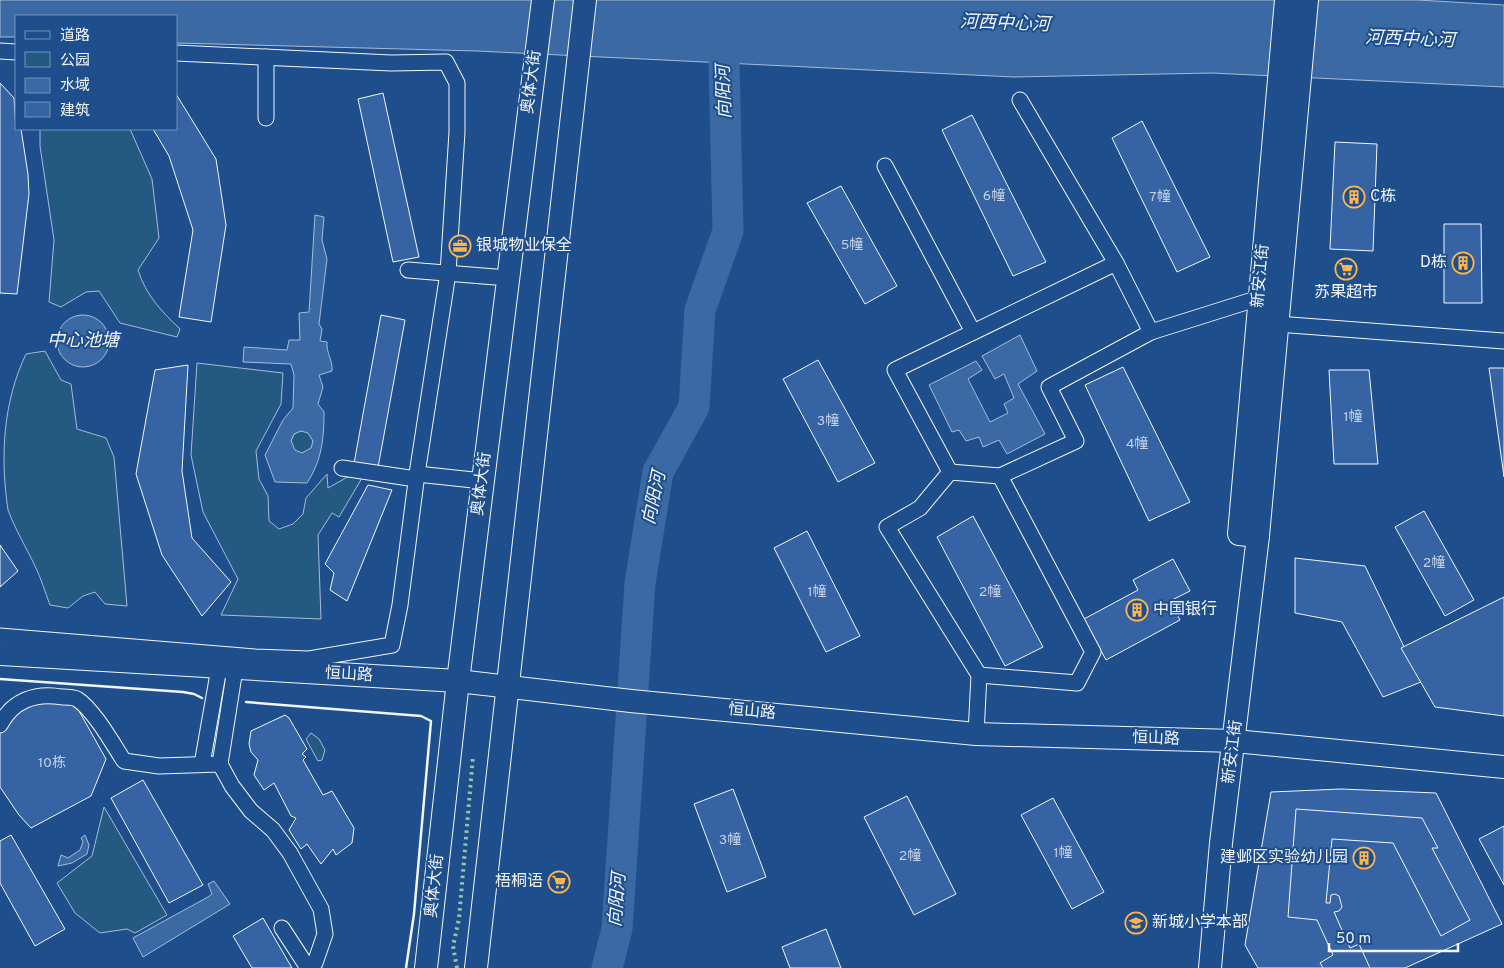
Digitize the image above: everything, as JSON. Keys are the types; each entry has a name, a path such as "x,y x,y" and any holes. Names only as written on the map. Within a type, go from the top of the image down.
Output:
{"street":[{"name":"奥体大街","path":"426,968 458,681 543,0"},
{"path":"476,968 585,0"},
{"name":"新安江街","path":"1210,968 1221,843 1258,536 1277,324 1286,103 1286,0"},
{"name":"新安江街","path":"1258,536 1238,534 1259,298 1286,103 1307,0"},
{"path":"0,51 15,52"},
{"path":"0,636 254,657 309,659 392,644 400,605 417,476 448,273 457,132 457,83 446,62 391,63 178,53"},
{"path":"266,57 266,118"},
{"path":"1020,100 1116,263 1151,332"},
{"path":"885,166 974,332"},
{"path":"950,472 895,370 1116,263"},
{"path":"408,270 508,278"},
{"path":"950,472 1000,476 1076,441 1049,387 1151,332 1259,298"},
{"path":"1277,324 1504,341"},
{"path":"342,468 483,481"},
{"path":"950,472 920,508 887,527 979,675 976,734"},
{"path":"979,675 1077,683 1093,652 1000,476"},
{"name":"恒山路","path":"0,654 458,681 508,688 976,734 1234,742 1504,767"},
{"path":"202,764 227,668"},
{"path":"227,668 220,764 232,786 251,810 273,830 290,853 321,909 325,934 316,966 308,968 282,928"},
{"path":"0,725 11,708 28,698 48,694 76,699 102,727 124,761 159,766 220,764"}],"green space":[{"path":"40,130 130,130 152,179 159,238 138,270 145,287 155,302 180,329 177,337 120,323 99,291 86,292 61,307 49,302 54,240 40,146"},
{"path":"45,351 61,380 71,384 77,429 106,438 114,457 127,606 105,604 95,592 83,596 68,608 50,605 37,571 8,510 4,450 5,430 12,391 26,354"},
{"path":"197,363 283,373 281,404 256,451 259,479 268,496 269,521 279,529 293,524 303,514 306,498 327,474 328,488 351,475 362,478 339,517 332,513 318,535 321,619 221,615 238,579 203,512 191,455"},
{"path":"302,431 310,434 313,442 310,450 302,453 294,450 291,442 294,434"},
{"path":"311,733 319,739 325,750 322,760 318,761 306,739"},
{"path":"104,807 167,915 135,933 127,929 100,933 75,913 57,883 92,856"}],"water":[{"name":"河西中心河","path":"0,0 1418,0 1504,5 1504,87 1212,73 1014,77 477,51 178,43 178,15 15,15 15,37 0,37"},
{"path":"315,215 324,217 322,240 327,259 319,324 322,329 320,341 327,342 332,363 332,371 319,375 323,387 318,404 324,412 323,440 316,466 307,483 275,482 265,455 283,420 293,408 294,375 291,364 243,362 244,347 287,350 289,340 300,340 299,313 309,312","holes":["301,431 308,433 313,441 311,448 302,453 295,450 291,441 294,434"]},
{"name":"中心池塘","path":"83,315 93,317 101,323 107,331 109,341 107,351 101,359 93,365 83,367 73,365 65,359 59,351 57,341 59,331 65,323 73,317"},
{"path":"1020,335 1037,371 1018,384 1045,434 1007,454 999,440 983,447 979,437 966,441 959,430 952,432 929,385 976,361 982,370 968,379 990,422 1008,413 1004,404 1014,398 1004,374 995,379 982,356"},
{"path":"85,835 89,845 87,854 72,863 58,866 61,855 68,858 80,850 83,842 81,838"},
{"path":"214,881 230,904 143,957 133,938 208,897 212,894 208,884"}],"building":[{"path":"0,83 14,98 15,130 21,130 29,194 17,294 0,293"},
{"path":"383,93 419,257 393,262 358,99"},
{"path":"178,97 216,159 226,225 211,322 179,317 193,230 169,156 154,130 178,130"},
{"path":"972,115 1046,262 1013,276 942,130"},
{"path":"1142,121 1210,257 1177,272 1112,138"},
{"name":"C栋","path":"1335,142 1377,144 1373,251 1330,249"},
{"path":"841,186 897,286 865,304 807,203"},
{"name":"D栋","path":"1444,224 1481,224 1482,303 1444,303"},
{"path":"381,315 405,320 377,473 353,469"},
{"path":"818,360 875,463 838,482 783,379"},
{"path":"188,365 182,471 192,538 231,582 202,616 162,555 136,474 155,370"},
{"path":"1123,367 1190,502 1149,521 1085,385"},
{"path":"1489,368 1504,368 1504,477"},
{"path":"1329,370 1369,370 1378,464 1334,464"},
{"path":"368,485 392,490 347,601 330,590 334,573 325,564"},
{"path":"1424,511 1474,600 1445,616 1395,527"},
{"path":"973,516 1043,647 1005,666 937,537"},
{"path":"807,531 860,636 826,652 774,548"},
{"path":"0,545 18,571 0,587"},
{"path":"1295,558 1365,566 1421,682 1383,697 1342,622 1295,613"},
{"name":"中国银行","path":"1173,559 1190,591 1170,601 1180,620 1106,660 1084,619 1138,590 1133,580"},
{"path":"1504,597 1504,716 1435,707 1401,648"},
{"path":"34,702 74,702 106,759 91,796 31,828 19,815 0,787 0,733 16,712"},
{"path":"285,715 289,718 307,749 302,754 306,757 303,760 323,795 332,791 354,828 352,843 336,855 333,849 321,864 307,844 301,849 289,830 296,818 291,816 274,783 264,790 254,775 258,760 251,752 249,744 251,731"},
{"path":"143,780 203,885 169,903 111,798"},
{"path":"733,789 766,877 727,892 694,804"},
{"name":"建邺区实验幼儿园","path":"1341,789 1436,793 1502,924 1405,968 1258,968 1245,945 1271,792"},
{"path":"907,796 956,894 914,915 864,817"},
{"path":"1053,798 1104,892 1072,909 1021,815"},
{"path":"1296,809 1422,818 1438,848 1432,848 1470,920 1441,936 1393,843 1332,839 1326,903 1330,903 1331,895 1339,896 1342,907 1339,911 1334,912 1350,948 1359,944 1370,968 1323,968 1320,963 1333,955 1317,920 1288,917"},
{"path":"1504,826 1504,885 1479,839"},
{"path":"11,835 65,929 35,946 0,883 0,841"},
{"path":"263,918 292,968 252,968 233,936"},
{"path":"826,929 841,968 790,968 782,947"}],"waterway":[{"name":"向阳河","path":"607,968 617,929 640,583 658,472 694,407 700,310 728,231 723,19"}],"hedge":[{"path":"457,968 453,946 459,919 473,756"}],"wall":[{"path":"0,679 183,692 202,698"},
{"path":"246,702 421,716 431,721 414,914 406,968"}],"place":[{"name":"C栋","path":"1354,197"},
{"name":"银城物业保全","path":"460,246"},
{"name":"D栋","path":"1463,263"},
{"name":"苏果超市","path":"1346,269"},
{"name":"中国银行","path":"1137,610"},
{"name":"建邺区实验幼儿园","path":"1364,858"},
{"name":"梧桐语","path":"559,882"},
{"name":"新城小学本部","path":"1136,923"}]}
